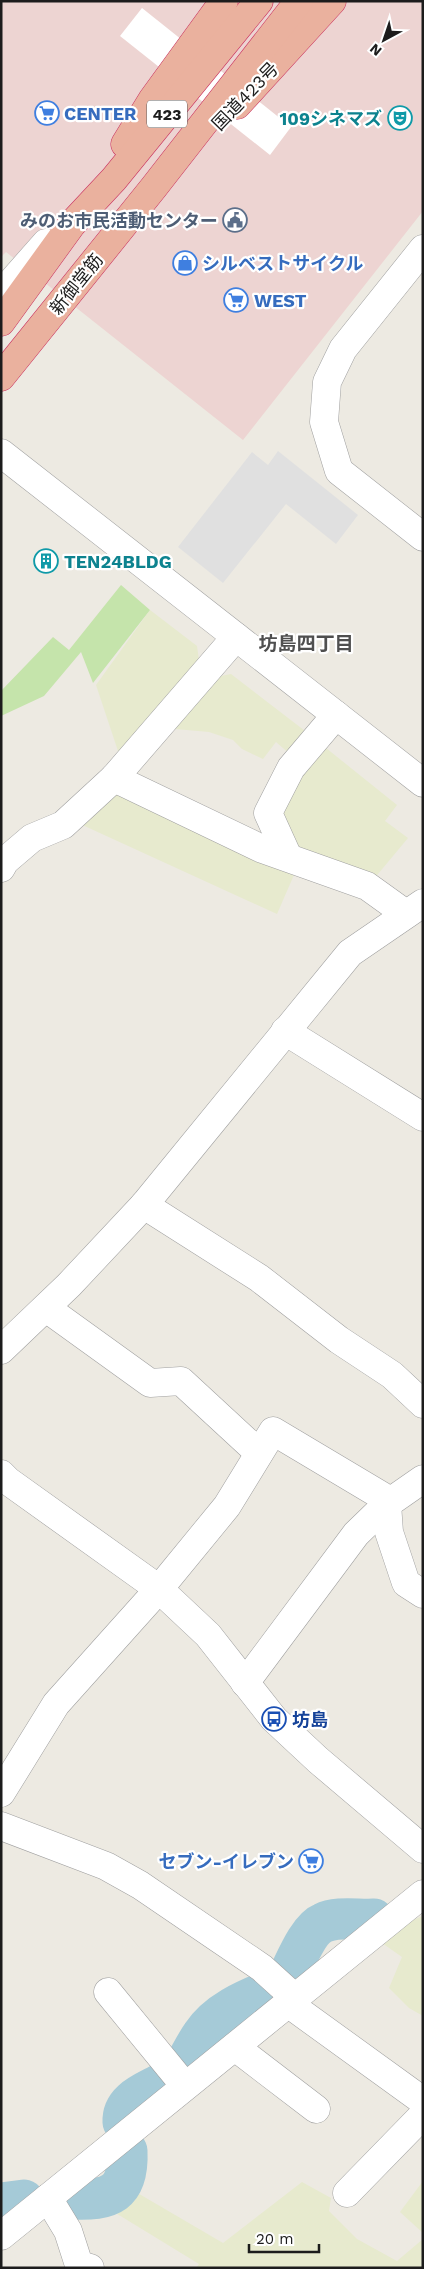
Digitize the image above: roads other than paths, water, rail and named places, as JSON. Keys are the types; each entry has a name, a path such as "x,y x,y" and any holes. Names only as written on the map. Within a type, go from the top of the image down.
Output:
{"highway":[{"name":"423","path":"72,224 96,190 152,100 224,1"},
{"name":"新御堂筋","path":"1,322 72,224 114,179 260,1"},
{"name":"新御堂筋","path":"1,378 154,187 299,1"},
{"name":"国道423号","path":"154,187 258,84 332,1"}],"street":[{"path":"1,294 42,247 60,230 72,224"},
{"path":"423,249 343,349 327,382 324,422 339,471 423,537"},
{"path":"1,453 423,783"},
{"path":"1,868 5,861 32,838 63,825 114,778 236,637"},
{"path":"288,857 268,813 291,768 336,715"},
{"path":"1,1350 46,1308 144,1205 350,953 414,909 366,886 260,848 114,778"},
{"path":"285,1031 423,1117"},
{"path":"144,1205 259,1278 339,1340 392,1375 423,1404"},
{"path":"46,1308 150,1383 181,1381 259,1453"},
{"path":"1,1793 56,1704 159,1589 228,1506 273,1431 382,1496 387,1504 389,1532 406,1583 423,1594"},
{"path":"1,1474 8,1481 159,1589 208,1635 274,1718 318,1760 423,1849"},
{"path":"245,1682 356,1534 387,1504 423,1479"},
{"path":"1,1826 106,1866 123,1876 262,1968 292,2001 423,2101"},
{"path":"1,2236 423,1894"},
{"path":"108,1992 185,2086"},
{"path":"235,2047 316,2108"},
{"path":"347,2193 423,2115"},
{"path":"48,2198 68,2231 79,2265 90,2268"}],"waterway":[{"path":"287,1978 307,1939 317,1926 335,1920 374,1919"},
{"path":"184,2066 202,2035 215,2020 241,2003 270,1990"},
{"path":"123,2122 124,2114 131,2102 164,2082"},
{"path":"71,2199 96,2198 114,2192 125,2177 127,2151"},
{"path":"1,2203 24,2200"}],"place":[{"name":"CENTER","path":"47,113"},
{"name":"109シネマズ","path":"400,118"},
{"name":"みのお市民活動センター","path":"235,220"},
{"name":"シルベストサイクル","path":"185,263"},
{"name":"WEST","path":"236,300"},
{"name":"TEN24BLDG","path":"46,561"},
{"name":"坊島","path":"274,1719"},
{"name":"セブン-イレブン","path":"311,1861"}],"district":[{"name":"坊島四丁目","path":"306,643"}]}
